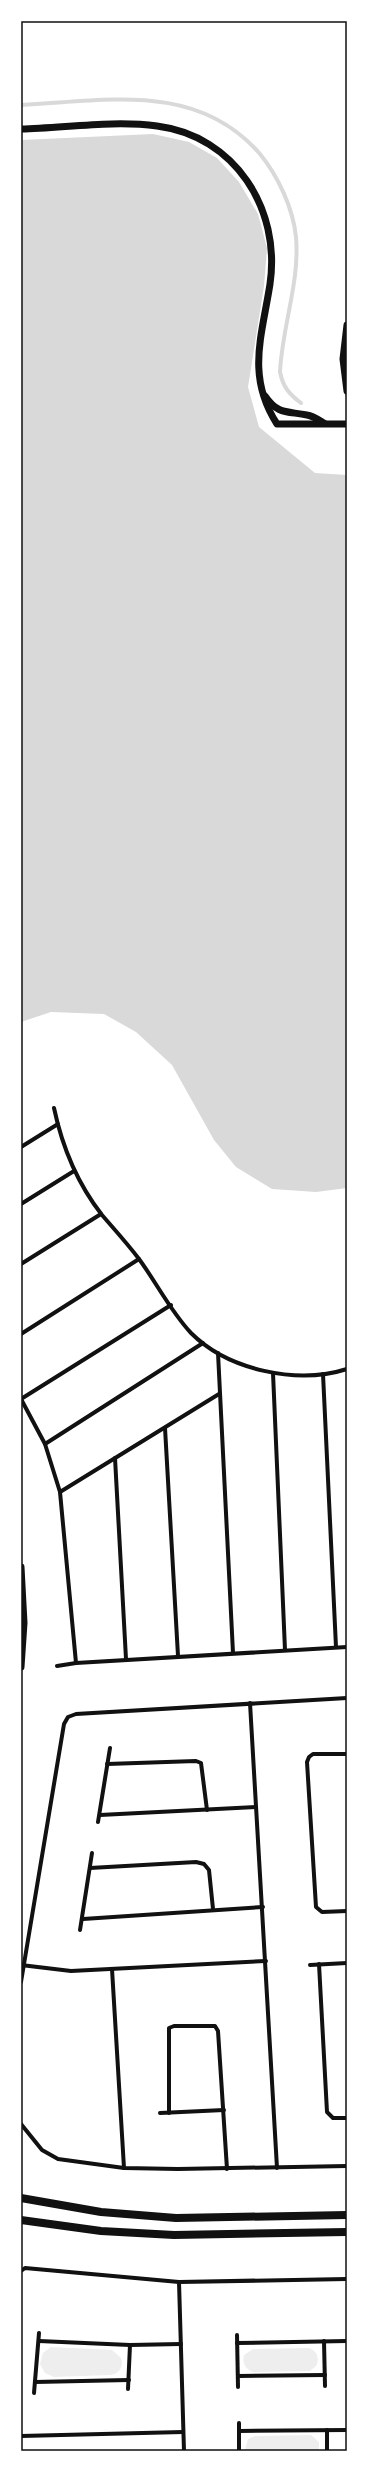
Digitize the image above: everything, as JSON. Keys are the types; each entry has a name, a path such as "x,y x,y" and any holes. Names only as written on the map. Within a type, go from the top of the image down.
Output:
{"main road":[{"path":"21,2198 101,2212 176,2218 347,2215"},
{"path":"21,2220 102,2231 174,2235 347,2232"}],"street":[{"path":"21,129 121,125 158,126 181,131 203,140 236,166 258,197 271,240 271,273 258,356 261,388 267,407 277,424 347,424"},
{"path":"347,325 343,359 347,391"},
{"path":"261,388 270,403 279,410 288,414 308,415 326,424"},
{"path":"54,1108 74,1171 101,1214 139,1259 190,1332 218,1353 273,1373 323,1374 347,1369"},
{"path":"21,1147 58,1124"},
{"path":"21,1204 74,1171"},
{"path":"21,1264 101,1214"},
{"path":"21,1334 139,1259"},
{"path":"76,1662 60,1492 44,1444 21,1399 171,1305"},
{"path":"44,1444 203,1343"},
{"path":"218,1353 233,1653"},
{"path":"273,1373 285,1650"},
{"path":"323,1374 336,1647"},
{"path":"60,1492 219,1394"},
{"path":"165,1428 178,1656"},
{"path":"115,1458 126,1659"},
{"path":"21,1567 24,1623 21,1667"},
{"path":"57,1666 76,1662 347,1647"},
{"path":"21,1982 64,1724 68,1717 76,1714 250,1702 347,1698"},
{"path":"250,1702 277,2168"},
{"path":"98,1822 110,1748"},
{"path":"347,1754 313,1754 309,1757 307,1762 316,1907 322,1912 347,1911"},
{"path":"107,1764 196,1761 201,1763 207,1810"},
{"path":"100,1815 256,1807"},
{"path":"80,1930 83,1919 92,1853"},
{"path":"90,1868 196,1862 204,1864 209,1870 213,1910"},
{"path":"83,1919 263,1907"},
{"path":"23,1965 71,1971 266,1961"},
{"path":"310,1964 347,1962"},
{"path":"319,1964 327,2112 333,2118 347,2118"},
{"path":"112,1969 124,2168"},
{"path":"169,2113 169,2028 174,2026 215,2026 218,2031 227,2169"},
{"path":"160,2113 224,2110"},
{"path":"21,2124 42,2150 58,2159 124,2168 227,2169 347,2166"},
{"path":"21,2271 25,2268 179,2282 347,2279"},
{"path":"179,2282 184,2451"},
{"path":"34,2393 39,2333"},
{"path":"237,2335 238,2388"},
{"path":"39,2341 130,2345 181,2344"},
{"path":"324,2341 325,2386"},
{"path":"238,2343 347,2341"},
{"path":"128,2389 130,2345"},
{"path":"238,2376 325,2375"},
{"path":"35,2382 129,2380"},
{"path":"239,2422 239,2451"},
{"path":"327,2430 327,2451"},
{"path":"239,2431 347,2430"},
{"path":"21,2436 183,2432"}],"shaded area":[{"path":"153,134 189,142 217,158 239,182 258,214 267,248 264,286 248,387 259,427 315,473 347,475 347,1188 316,1192 272,1189 236,1167 214,1140 172,1065 136,1032 104,1014 51,1012 21,1022 21,140"},
{"path":"51,2347 112,2350 121,2358 122,2364 118,2372 110,2375 54,2377 45,2373 40,2364 43,2353"},
{"path":"309,2348 314,2351 318,2358 316,2366 310,2371 253,2372 246,2367 243,2358 244,2355 253,2349"},
{"path":"311,2435 319,2442 319,2451 245,2450 248,2439 255,2436"}],"waterway":[{"path":"21,105 117,99 179,105 208,115 235,131 260,154 273,172 284,193 292,215 296,237 297,254 293,288 281,355 280,372 287,390 301,403"}]}
